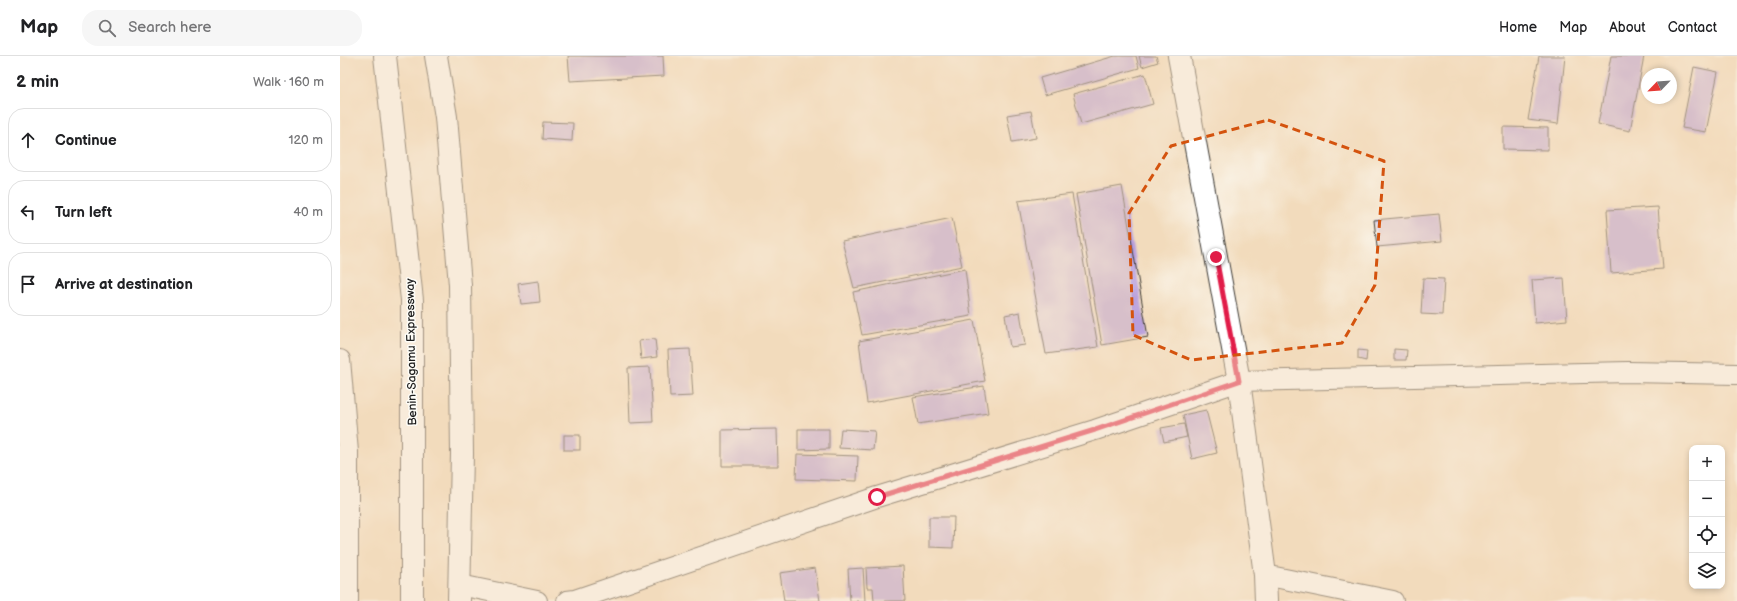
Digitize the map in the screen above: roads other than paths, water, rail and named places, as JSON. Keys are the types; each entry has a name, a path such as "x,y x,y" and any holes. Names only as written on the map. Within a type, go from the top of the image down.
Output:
{"main road":[{"name":"Benin-Sagamu Expressway","path":"385,56 412,300 412,601"},
{"path":"436,56 446,117 460,285 462,454 460,593"},
{"path":"1179,56 1239,381 1265,575 1266,601"}],"street":[{"path":"340,360 348,452 344,488 348,601"},
{"path":"567,601 575,600 877,497 1095,430 1239,381 1628,372 1737,374"},
{"path":"1265,575 1392,601"},
{"path":"460,593 536,601"}]}
